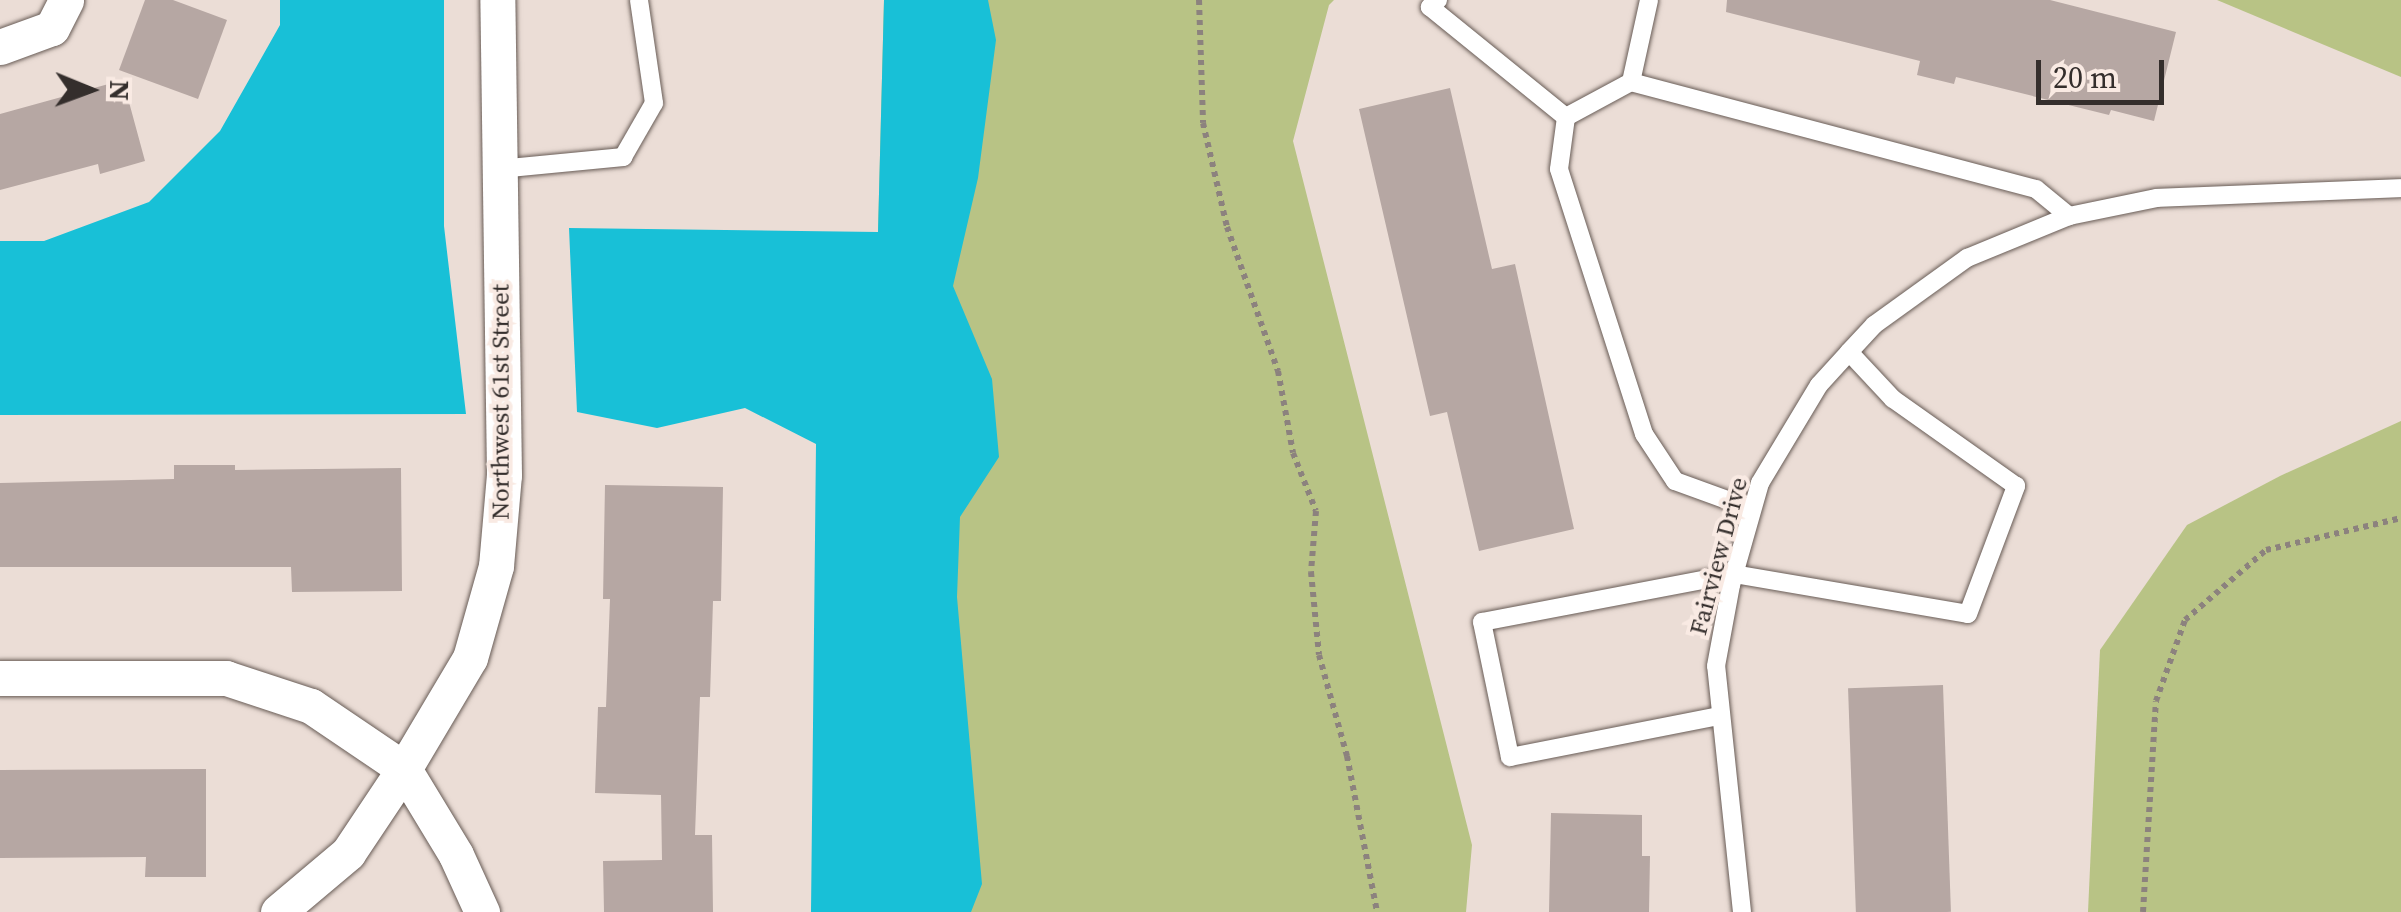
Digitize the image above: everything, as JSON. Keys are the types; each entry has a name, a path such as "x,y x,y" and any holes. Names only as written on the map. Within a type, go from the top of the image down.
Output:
{"street":[{"name":"Northwest 61st Street","path":"278,912 348,853 404,769 470,658 496,566 504,474 496,0"},
{"path":"0,47 59,14"},
{"path":"0,678 226,678 311,706 404,769 456,855 482,912"}],"lane":[{"path":"499,169 623,158 654,103 640,0"},
{"path":"1438,0 1430,7 1566,118"},
{"path":"1631,82 1649,0"},
{"path":"1566,118 1631,82 2036,189 2069,216"},
{"path":"1566,118 1559,170 1644,434 1676,481 1752,509"},
{"name":"Fairview Drive","path":"1742,912 1716,666 1734,574 1760,483 1819,385 1849,352 1874,325 1967,258 2069,216 2157,198 2401,188"},
{"path":"1719,716 1510,757 1482,622 1734,574 1968,614 2016,486 1893,399 1849,352"}],"path":[{"path":"1199,0 1204,123 1227,227 1278,371 1292,454 1316,511 1311,572 1318,655 1347,756 1378,912"},
{"path":"2143,912 2156,701 2185,620 2266,550 2401,518"}],"green space":[{"path":"884,0 1334,0 1329,5 1293,141 1472,845 1466,912 811,912 878,232"},
{"path":"2217,0 2401,0 2401,77"},
{"path":"2401,421 2401,912 2088,912 2100,650 2187,525 2280,476"}],"water":[{"path":"280,0 444,0 444,226 466,414 0,415 0,241 44,241 149,202 220,131 280,25"},
{"path":"884,0 988,0 996,40 978,178 953,286 992,379 999,457 960,517 957,597 982,884 971,912 811,912 816,444 745,408 657,428 577,412 569,228 878,232"}],"building":[{"path":"145,0 173,0 227,20 198,99 119,70"},
{"path":"1727,0 2050,0 2176,32 2154,121 2111,110 2109,115 1956,77 1954,84 1917,75 1920,61 1726,12"},
{"path":"123,80 145,161 100,174 98,164 0,190 0,114"},
{"path":"1450,88 1492,269 1515,264 1574,529 1479,551 1447,412 1430,416 1359,109"},
{"path":"174,465 235,465 235,470 401,468 402,591 292,592 291,567 0,567 0,483 174,479"},
{"path":"605,485 723,487 721,601 713,601 710,697 700,697 695,835 712,835 713,912 604,912 603,861 662,860 661,795 595,793 598,707 606,707 610,599 603,599"},
{"path":"1943,685 1951,912 1856,912 1848,688"},
{"path":"206,769 206,877 145,877 146,857 0,858 0,770"},
{"path":"1551,813 1642,815 1642,856 1650,856 1649,912 1549,912"}]}
